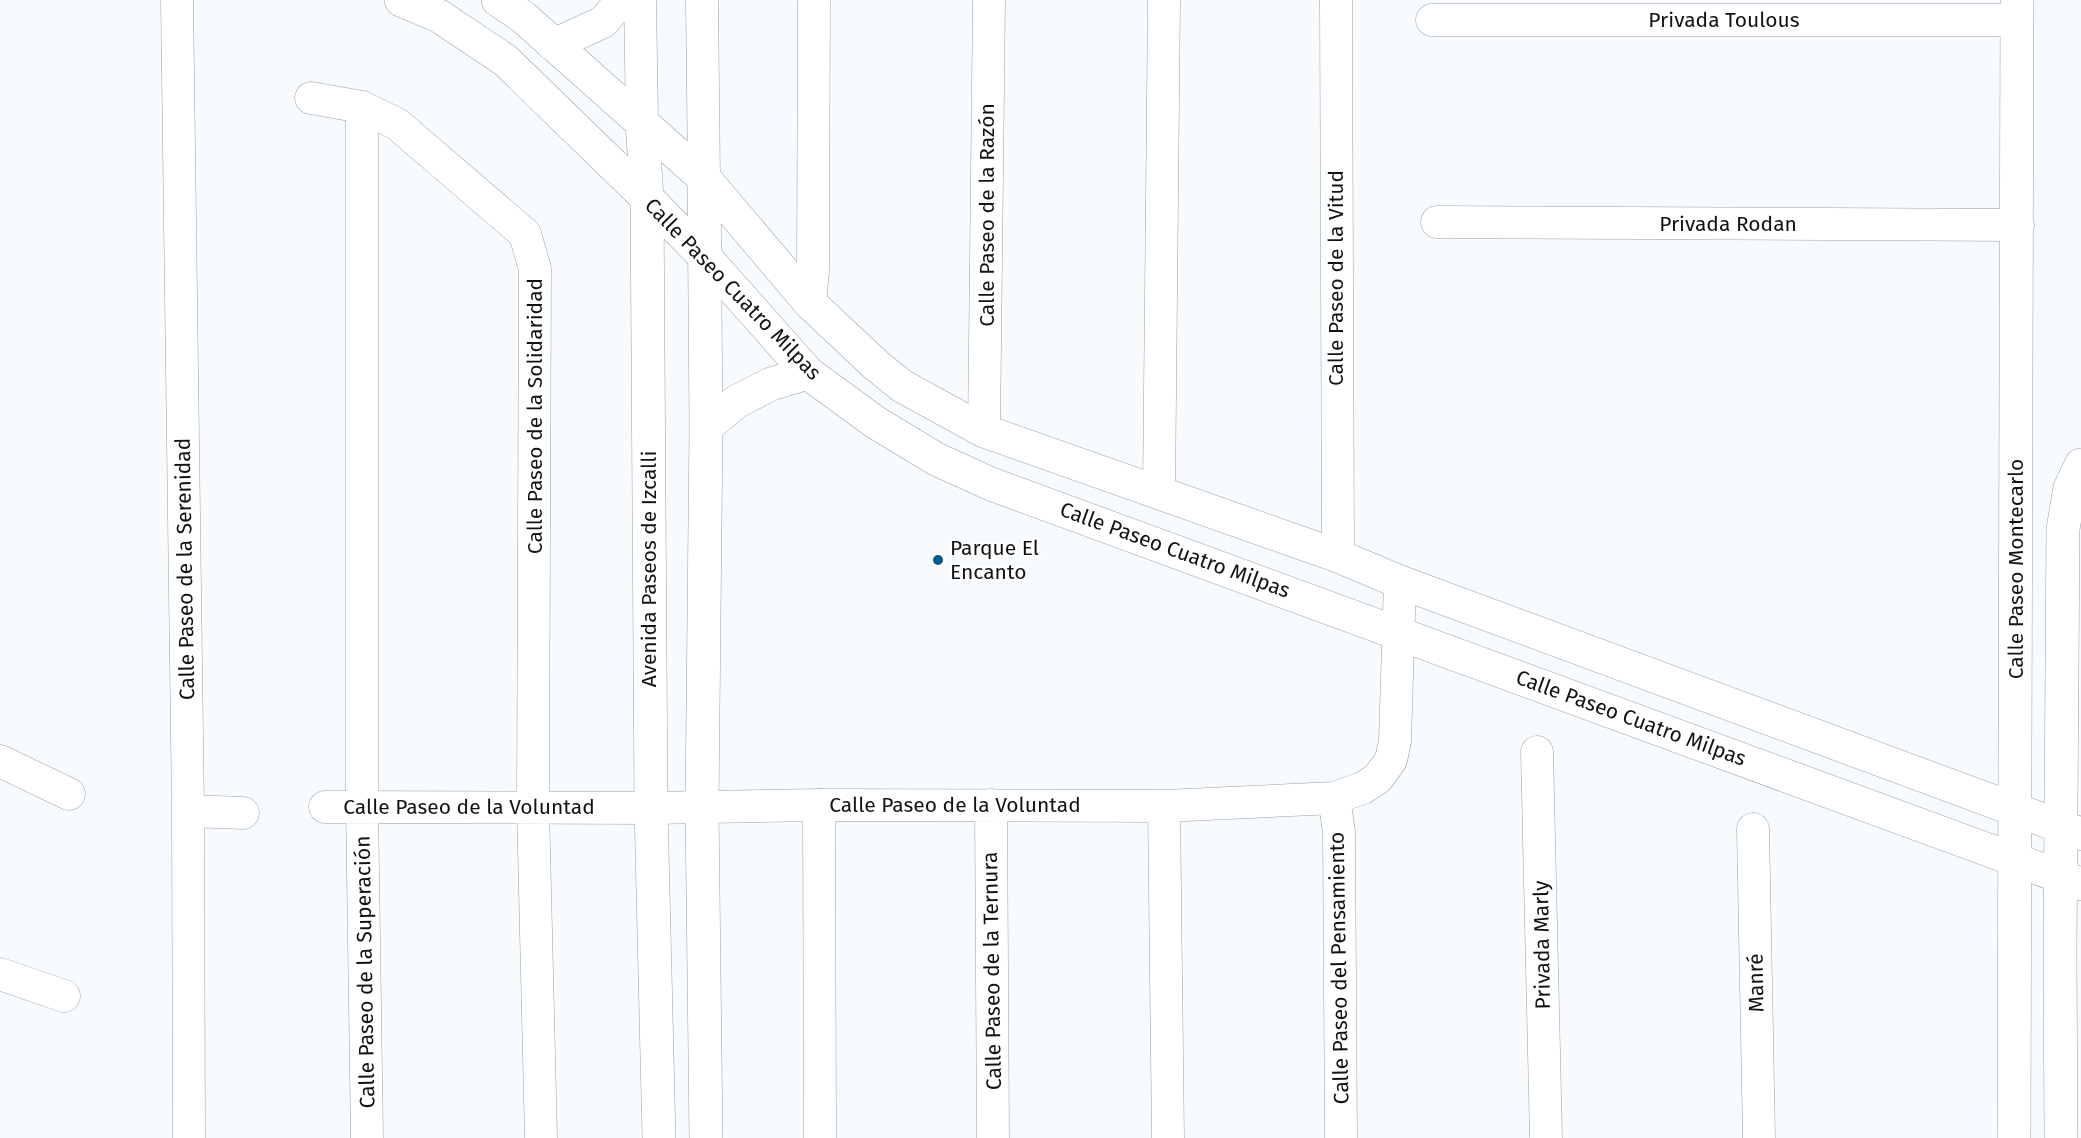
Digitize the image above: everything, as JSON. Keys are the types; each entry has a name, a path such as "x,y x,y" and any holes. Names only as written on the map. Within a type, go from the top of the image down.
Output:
{"street":[{"name":"Calle Paseo de la Serenidad","path":"177,0 188,811 189,1138"},
{"name":"Calle Paseo Cuatro Milpas","path":"401,0 439,16 505,60 706,258 808,373 875,422 936,459 991,484 1400,632 2071,880"},
{"path":"553,45 603,21 622,0"},
{"name":"Avenida Paseos de Izcalli","path":"640,0 642,122 647,198 651,808 659,1138"},
{"path":"702,0 706,258 702,807 706,1138"},
{"path":"810,303 813,271 814,0"},
{"name":"Calle Paseo de la Razón","path":"984,431 989,0"},
{"path":"1159,492 1164,0"},
{"name":"Calle Paseo de la Vitud","path":"1336,0 1338,556"},
{"path":"506,2 704,178 810,303 876,365 902,386 984,431 1338,556 1400,582 2071,830"},
{"name":"Privada Toulous","path":"1432,20 2017,10"},
{"name":"Calle Paseo Montecarlo","path":"2014,1138 2019,225 2017,10"},
{"name":"Calle Paseo de la Solidaridad","path":"311,98 362,107 397,124 525,234 535,269 533,807"},
{"path":"362,107 362,807"},
{"name":"Privada Rodan","path":"1437,222 2019,225"},
{"path":"706,427 736,402 762,388 808,373"},
{"path":"2061,1138 2071,880 2063,529 2070,488 2081,465"},
{"name":"Calle Paseo de la Voluntad","path":"325,807 1164,806 1334,798 1371,783 1378,778 1391,760 1395,741 1400,582"},
{"name":"Privada Marly","path":"1537,752 1546,1138"},
{"path":"0,761 69,794"},
{"name":"Calle Paseo del Pensamiento","path":"1334,798 1339,832 1341,1138"},
{"path":"819,805 820,1138"},
{"name":"Calle Paseo de la Ternura","path":"991,805 993,1138"},
{"path":"1164,806 1168,1138"},
{"name":"Calle Paseo de la Superación","path":"362,807 367,1138"},
{"path":"533,807 541,1138"},
{"path":"188,811 243,813"},
{"name":"Manré","path":"1753,829 1759,1138"},
{"path":"0,974 64,996"}],"place":[{"name":"Parque El Encanto","path":"938,560"}]}
